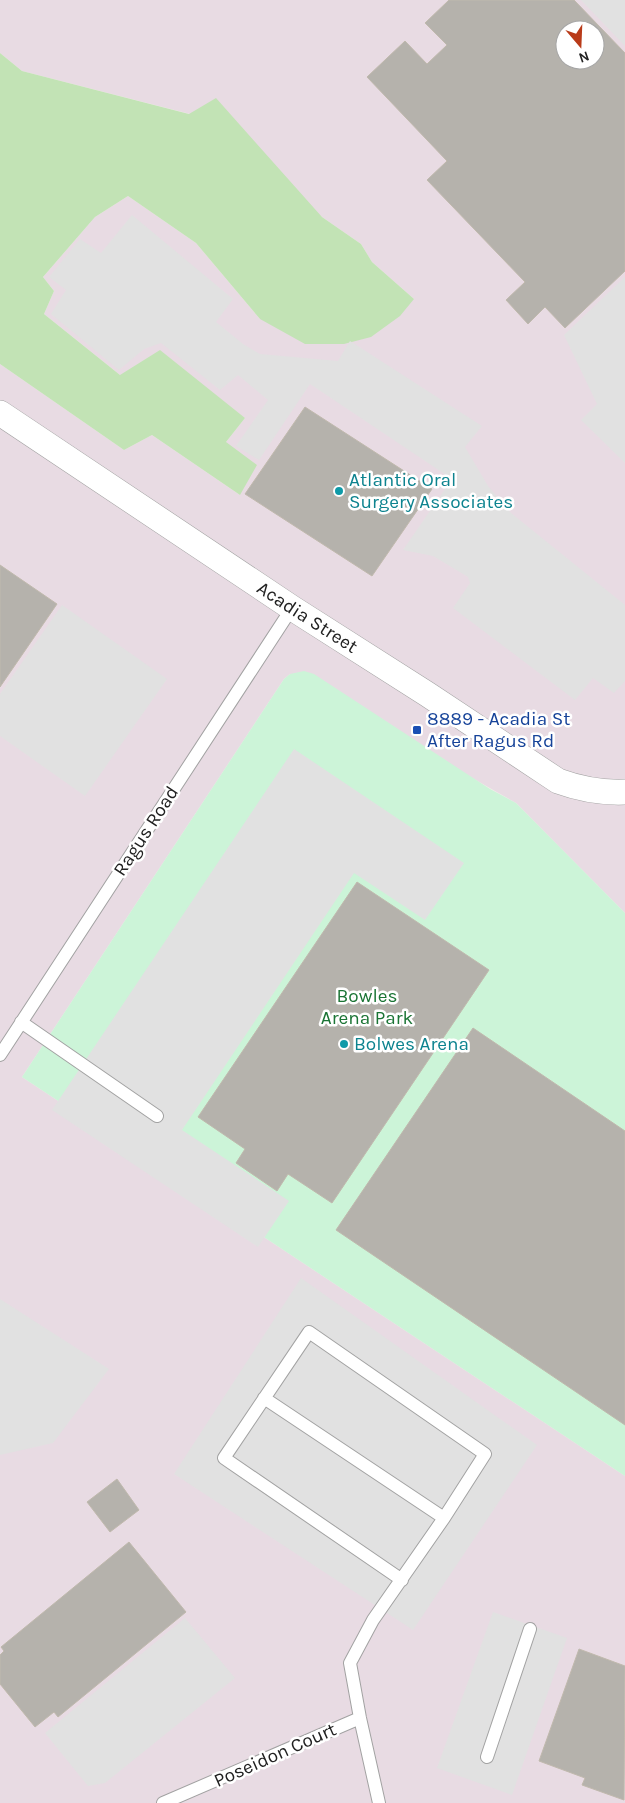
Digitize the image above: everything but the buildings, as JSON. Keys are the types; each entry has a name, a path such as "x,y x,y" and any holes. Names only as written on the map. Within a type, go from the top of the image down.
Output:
{"street":[{"name":"Acadia Street","path":"0,413 292,608 427,694 558,781 577,788 625,792"}],"lane":[{"name":"Ragus Road","path":"0,1055 292,608"},
{"path":"22,1022 157,1116"},
{"path":"379,1803 350,1663 373,1620 402,1580 444,1518 485,1454 309,1332 224,1458 402,1580"},
{"path":"264,1398 444,1518"},
{"path":"487,1757 530,1629"},
{"name":"Poseidon Court","path":"162,1803 360,1718"}],"shaded area":[{"path":"0,0 625,0 625,913 516,803 290,674 284,679 22,1077 625,1476 625,1803 0,1803 0,364 124,450 152,435 240,495 226,442 245,418 120,375 44,314 54,291 43,277 95,217 128,196 196,243 260,319 414,299 372,262 361,244 322,217 190,114 22,71 0,53"},
{"path":"581,0 625,0 625,46 605,25 605,20 600,20"},
{"path":"132,215 233,299 216,322 243,344 260,354 338,361 350,341 482,426 465,447 488,486 511,513 625,605 625,681 614,693 593,678 575,700 453,608 470,583 468,577 433,556 403,550 452,479 310,384 259,460 236,446 268,400 238,375 220,390 161,343 144,349 119,370 51,314 66,290 49,277 80,239 101,253"},
{"path":"625,277 625,463 581,420 597,404 564,335"},
{"path":"62,605 167,679 85,796 0,736 0,694"},
{"path":"294,749 464,863 425,920 354,873 182,1130 289,1201 258,1247 52,1110"},
{"path":"301,1278 537,1445 413,1630 174,1474"},
{"path":"0,1299 109,1369 53,1443 0,1455"},
{"path":"493,1612 567,1638 512,1795 437,1768"},
{"path":"185,1618 235,1678 105,1783 88,1786 45,1733"}],"green space":[{"path":"0,53 22,71 189,114 216,98 322,217 361,244 372,262 414,299 400,316 371,337 344,344 305,344 260,319 196,243 128,196 95,217 43,277 54,291 44,314 120,375 160,350 245,418 226,442 257,465 240,495 152,435 124,450 0,364"},
{"name":"Bowles Arena Park","path":"304,671 314,674 490,789 516,803 625,913 625,1476 22,1077 284,679 290,674"}],"place":[{"name":"Atlantic Oral Surgery Associates","path":"339,491"},
{"name":"8889 - Acadia St After Ragus Rd","path":"417,730"},
{"name":"Bolwes Arena","path":"344,1044"}]}
